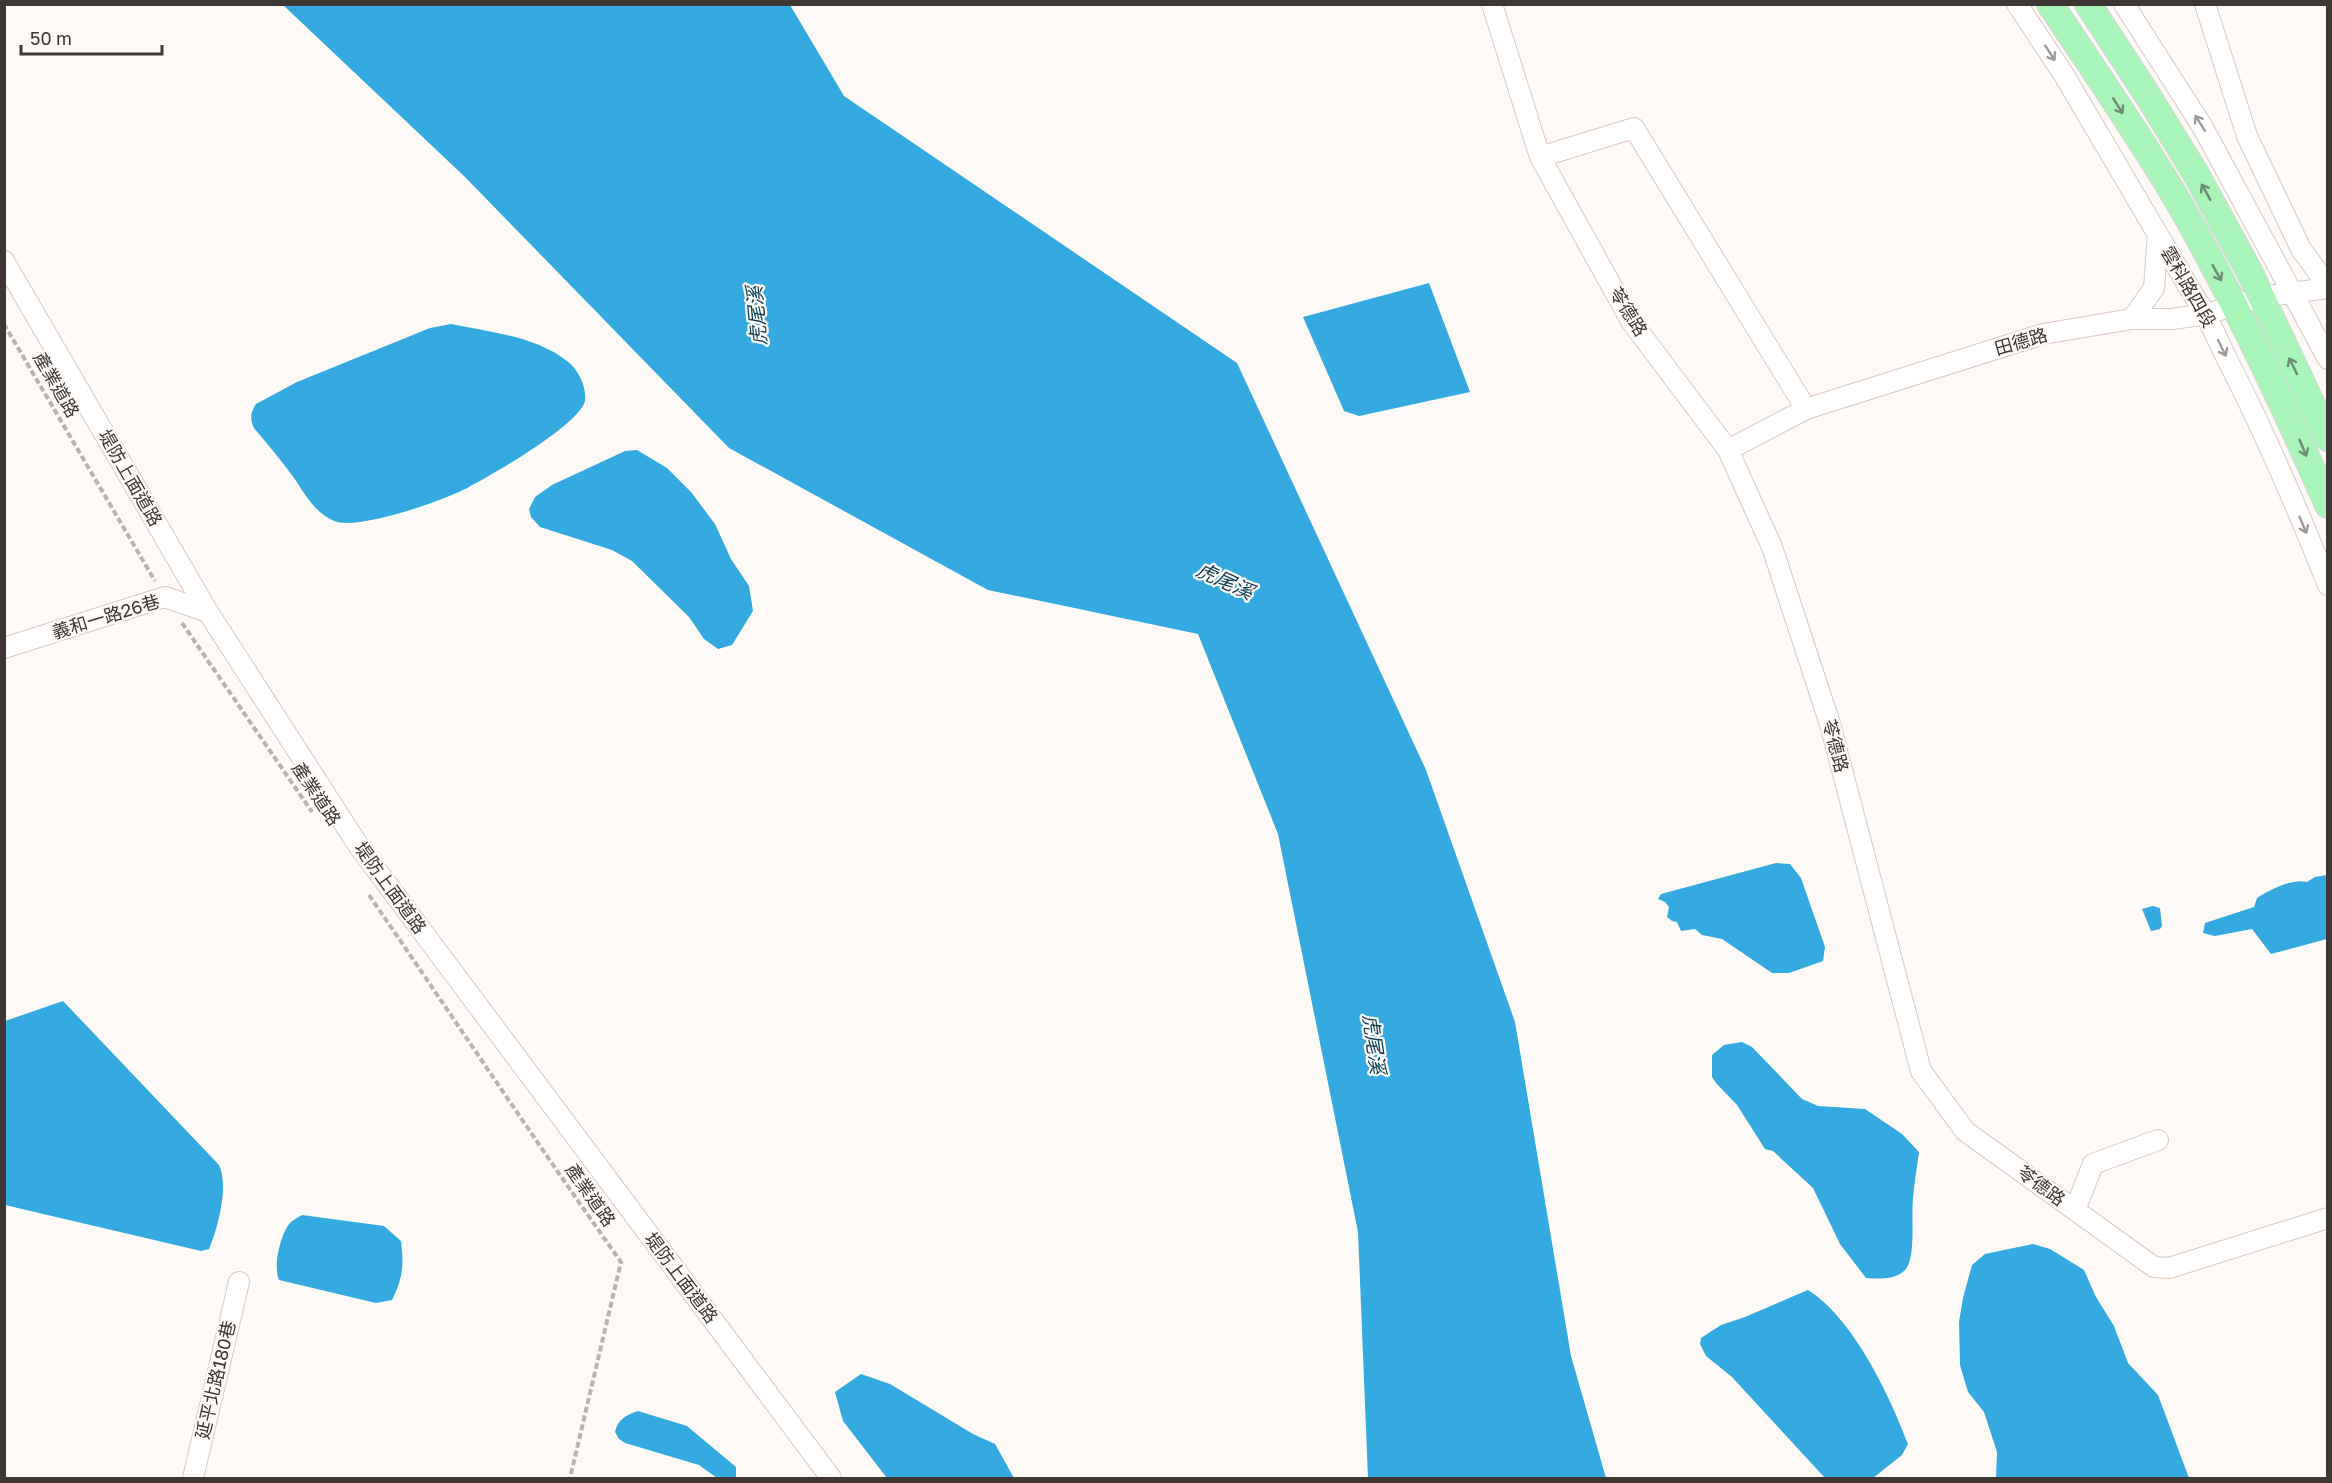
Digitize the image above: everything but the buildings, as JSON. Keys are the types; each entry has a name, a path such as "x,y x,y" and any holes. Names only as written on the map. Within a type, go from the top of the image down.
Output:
{"main road":[{"name":"雲科路四段","path":"2050,4 2110,93 2178,202 2234,306 2291,422 2328,505"},
{"path":"2088,4 2196,174 2249,271 2328,438"}],"street":[{"name":"苓德路","path":"1492,4 1540,157 1631,321 1728,450 1772,547 1830,724 1921,1071 1965,1131 2154,1267 2169,1268 2328,1218"},
{"name":"雲科路四段","path":"2017,4 2064,75 2207,314 2218,342 2262,426 2328,585"},
{"path":"2124,4 2202,126 2328,359"},
{"path":"2205,4 2247,136 2301,249 2328,287"},
{"path":"1540,157 1634,128 1806,409"},
{"path":"2132,319 2154,288 2158,235"},
{"name":"堤防上面道路","path":"4,261 208,612 360,848 831,1479"},
{"name":"田德路","path":"1728,450 1806,409 2043,334 2132,319 2172,319 2207,314 2260,297 2328,287"},
{"name":"義和一路26巷","path":"4,648 165,597 208,612"},
{"path":"2075,1210 2093,1164 2158,1140"},
{"name":"延平北路180巷","path":"193,1479 239,1282"}],"path":[{"name":"產業道路","path":"4,324 165,597 316,818"},
{"name":"產業道路","path":"369,895 507,1094 528,1132 621,1262 570,1479"}],"water":[{"name":"虎尾溪","path":"283,5 790,5 844,96 1237,363 1426,770 1515,1022 1571,1356 1606,1478 1368,1478 1358,1232 1278,834 1198,634 988,590 729,448 465,177"},
{"path":"1429,283 1470,392 1359,416 1344,411 1303,317"},
{"path":"451,324 526,340 567,361 578,373 585,390 585,401 580,411 534,448 458,493 402,513 362,522 345,523 327,517 311,502 285,465 254,428 251,416 256,404 297,382 430,328"},
{"path":"637,450 667,468 691,492 715,524 731,559 749,586 753,611 732,645 718,649 704,639 689,617 632,561 612,550 540,527 531,517 529,509 535,497 552,485 625,451"},
{"path":"1776,863 1790,864 1801,878 1825,947 1823,961 1789,973 1772,973 1722,939 1702,935 1695,929 1681,931 1677,922 1667,917 1669,907 1658,899 1661,894"},
{"path":"2327,875 2327,939 2271,954 2252,929 2215,936 2203,933 2205,923 2254,907 2257,898 2274,888 2288,883 2307,882 2315,877"},
{"path":"2153,906 2160,908 2162,926 2160,929 2151,931 2142,909"},
{"path":"63,1001 219,1165 223,1195 219,1219 209,1249 201,1251 5,1205 5,1021"},
{"path":"1742,1042 1752,1047 1802,1099 1818,1106 1865,1109 1902,1134 1919,1152 1913,1193 1911,1255 1902,1273 1887,1278 1866,1278 1840,1244 1813,1188 1773,1151 1765,1149 1737,1105 1716,1083 1712,1077 1712,1055 1724,1045"},
{"path":"302,1215 384,1226 401,1241 402,1271 392,1300 376,1303 279,1280 277,1259 283,1235 290,1223"},
{"path":"2033,1244 2050,1249 2084,1270 2096,1297 2114,1326 2128,1363 2158,1395 2189,1478 1996,1478 1997,1452 1984,1412 1968,1392 1960,1365 1959,1322 1972,1265 1985,1254"},
{"path":"1808,1290 1840,1319 1855,1338 1891,1404 1908,1444 1902,1455 1873,1478 1825,1478 1732,1377 1706,1356 1700,1344 1701,1338 1721,1325"},
{"path":"861,1374 890,1384 973,1434 995,1444 1014,1478 887,1478 843,1421 835,1392"},
{"path":"638,1411 687,1426 736,1467 736,1478 717,1478 699,1465 625,1443 619,1439 615,1432 620,1421"}]}
